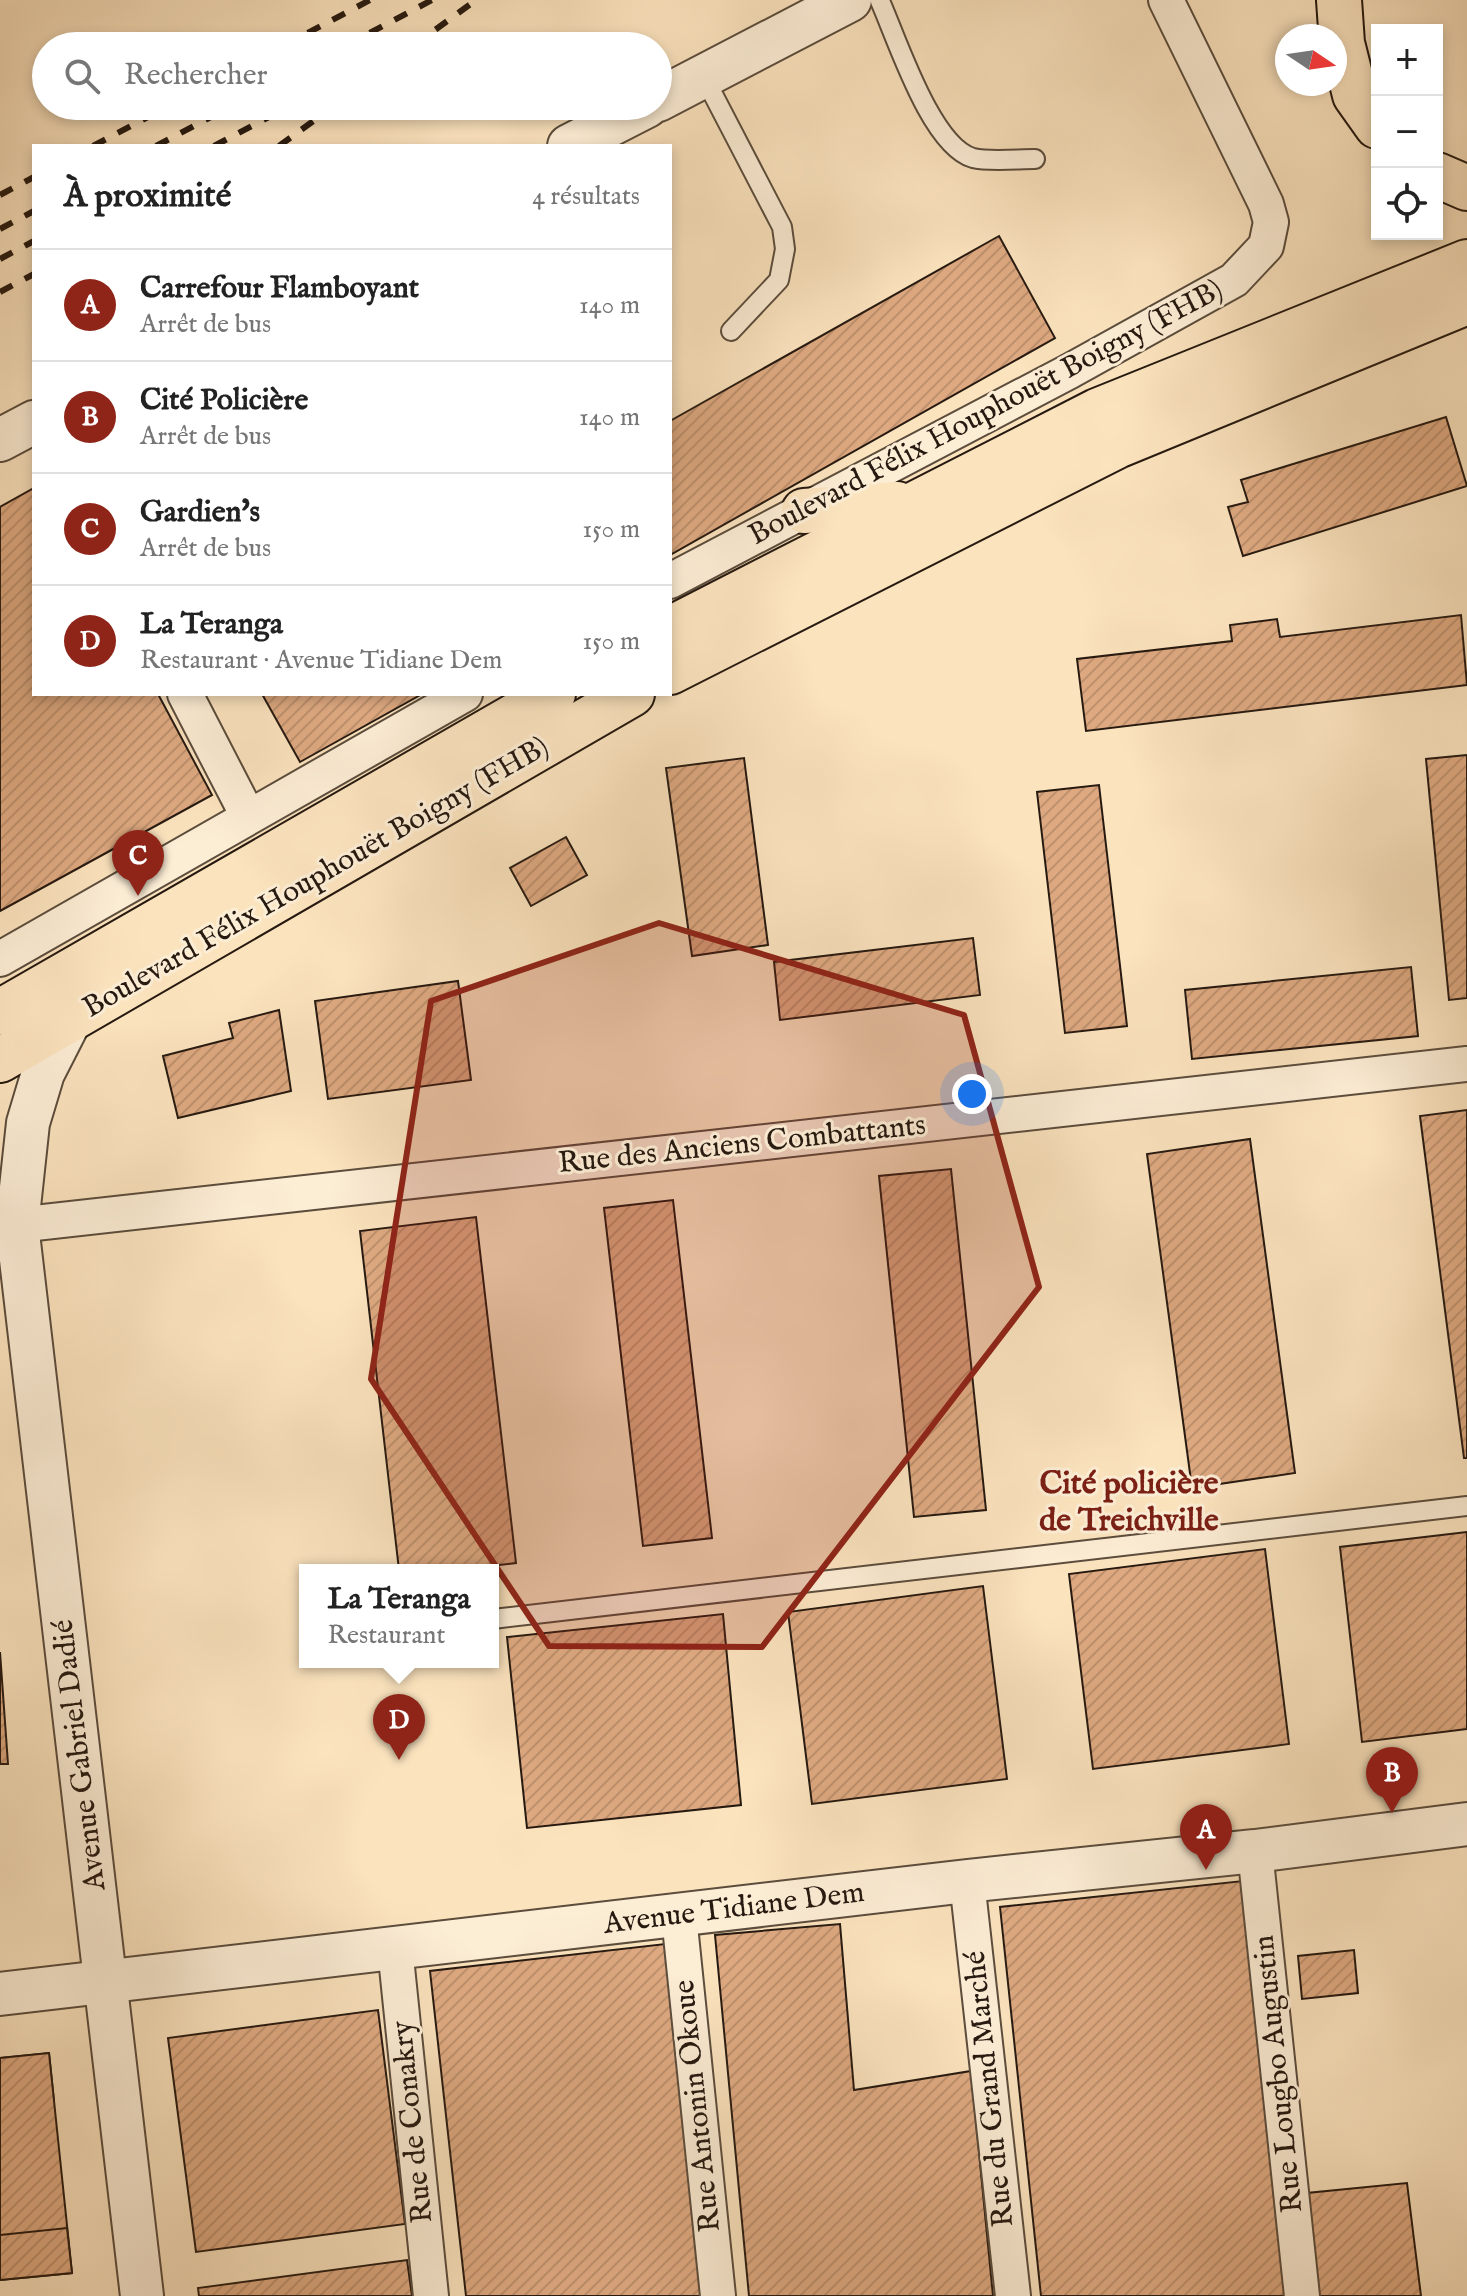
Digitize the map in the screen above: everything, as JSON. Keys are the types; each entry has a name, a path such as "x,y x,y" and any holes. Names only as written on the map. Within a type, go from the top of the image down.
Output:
{"main road":[{"path":"1339,0 1342,43 1355,95 1371,118"},
{"path":"1443,178 1467,188"},
{"name":"Boulevard Félix Houphouët Boigny (FHB)","path":"672,628 1097,411 1467,262"},
{"path":"672,671 1117,446 1467,302"},
{"path":"804,511 916,503"},
{"name":"Boulevard Félix Houphouët Boigny (FHB)","path":"0,1012 550,696"},
{"name":"Boulevard Félix Houphouët Boigny (FHB)","path":"0,1060 629,696"}],"street":[{"path":"672,93 790,32 871,0"},
{"name":"Boulevard Félix Houphouët Boigny (FHB)","path":"672,580 1070,371 1234,280 1266,246 1271,222 1266,204 1166,0"},
{"path":"573,144 620,120"},
{"path":"0,440 32,423"},
{"path":"186,696 248,816"},
{"path":"0,959 461,696"},
{"name":"Avenue Gabriel Dadié","path":"69,1022 43,1073 28,1123 12,1214 142,2296"},
{"name":"Rue des Anciens Combattants","path":"12,1214 1467,1064"},
{"name":"Avenue Tidiane Dem","path":"0,1994 967,1881 1255,1851 1467,1824"},
{"name":"Rue Lougbo Augustin","path":"1255,1851 1302,2296"},
{"name":"Rue du Grand Marché","path":"967,1881 1013,2296"},
{"name":"Rue Antonin Okoue","path":"679,1916 718,2296"},
{"name":"Rue de Conakry","path":"395,1948 431,2296"}],"lane":[{"path":"871,0 930,118 957,148 972,158 1035,159"},
{"path":"704,77 782,227 785,249 779,280 731,331"},
{"path":"499,1618 1467,1506"}],"highlighted area":[{"path":"659,923 964,1015 1039,1287 762,1647 549,1646 371,1379 431,1001"}],"building":[{"path":"999,236 1055,338 672,554 672,420"},
{"path":"1446,417 1467,486 1243,556 1228,507 1248,502 1241,480"},
{"path":"32,489 32,696 159,696 212,795 0,911 0,507"},
{"path":"1461,615 1467,685 1086,731 1077,659 1232,641 1230,625 1277,619 1280,637"},
{"path":"263,696 418,696 300,762"},
{"path":"1467,755 1467,998 1449,1000 1426,759"},
{"path":"744,758 768,945 692,956 666,768"},
{"path":"1099,785 1127,1026 1065,1033 1037,792"},
{"path":"566,837 587,875 531,906 510,868"},
{"path":"973,938 980,995 780,1020 774,962"},
{"path":"1411,967 1418,1036 1192,1059 1185,990"},
{"path":"458,981 471,1080 328,1099 315,1001"},
{"path":"279,1010 291,1091 178,1118 163,1056 233,1038 229,1023"},
{"path":"1467,1110 1467,1458 1464,1458 1420,1116"},
{"path":"1250,1139 1295,1473 1192,1488 1147,1154"},
{"path":"951,1169 986,1510 914,1517 879,1176"},
{"path":"673,1200 712,1538 643,1546 604,1208"},
{"path":"476,1217 516,1563 398,1564 360,1231"},
{"path":"1467,1532 1467,1729 1362,1742 1340,1547"},
{"path":"1265,1549 1289,1744 1093,1769 1069,1574"},
{"path":"983,1586 1007,1779 812,1804 788,1612"},
{"path":"723,1614 741,1805 527,1828 507,1637"},
{"path":"0,1652 8,1764 0,1764"},
{"path":"1243,1881 1287,2296 1041,2296 1000,1907"},
{"path":"840,1924 854,2090 971,2071 993,2296 749,2296 715,1935"},
{"path":"665,1944 704,2296 466,2296 430,1971"},
{"path":"1354,1950 1358,1993 1302,1999 1298,1956"},
{"path":"378,2010 405,2224 196,2252 168,2038"},
{"path":"49,2053 54,2101 0,2106 0,2058"},
{"path":"49,2053 72,2273 0,2280 0,2058"},
{"path":"1407,2183 1421,2296 1311,2296 1297,2194"},
{"path":"67,2228 72,2273 0,2280 0,2235"},
{"path":"407,2260 412,2296 199,2296 198,2288"}],"railway":[{"path":"309,32 370,0"},
{"path":"371,32 432,0"},
{"path":"432,32 476,0"},
{"path":"97,144 142,120"},
{"path":"160,144 205,120"},
{"path":"218,144 263,120"},
{"path":"282,144 315,120"},
{"path":"0,195 32,178"},
{"path":"0,229 32,212"},
{"path":"0,259 32,242"},
{"path":"0,292 32,275"}],"place":[{"name":"Gardien's","path":"138,896"},
{"name":"La Teranga","path":"399,1760"},
{"name":"Cité Policière","path":"1392,1813"},
{"name":"Carrefour Flamboyant","path":"1206,1870"}],"district":[{"name":"Cité policière de Treichville","path":"1129,1502"}]}
